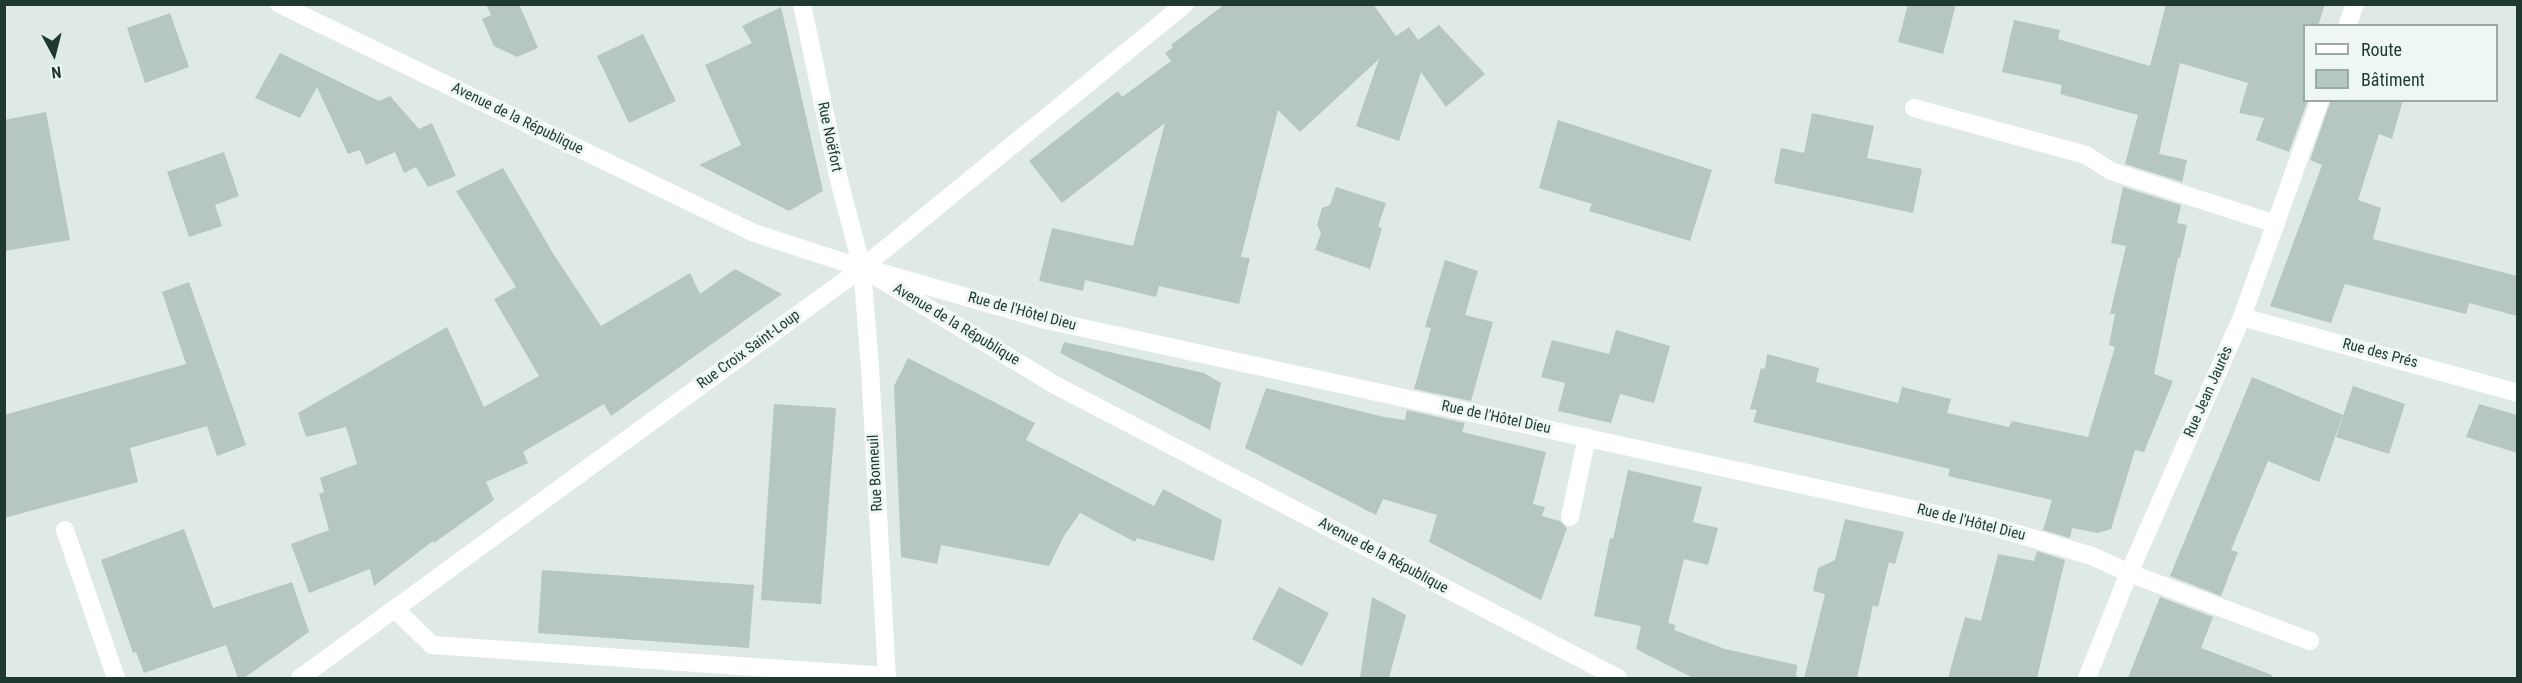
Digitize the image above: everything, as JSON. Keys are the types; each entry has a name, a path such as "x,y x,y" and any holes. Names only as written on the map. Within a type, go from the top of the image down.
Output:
{"street":[{"name":"Avenue de la République","path":"279,4 768,239 862,267 1055,385 1618,678"},
{"name":"Rue Noëfort","path":"802,4 838,176 862,267"},
{"name":"Rue Croix Saint-Loup","path":"300,678 862,267 1185,4"},
{"path":"2348,24 2355,4"},
{"name":"Rue Jean Jaurès","path":"2087,678 2129,573 2242,316 2319,102"},
{"path":"1914,108 2086,155 2111,171 2276,224"},
{"name":"Rue de l'Hôtel Dieu","path":"862,267 1046,320 1991,526 2092,556 2129,573 2310,641"},
{"name":"Rue Bonneuil","path":"862,267 870,367 887,677"},
{"name":"Rue des Prés","path":"2242,316 2517,393"},
{"path":"1570,517 1587,437"},
{"path":"64,530 116,678"},
{"path":"395,609 432,645 887,677"}],"building":[{"path":"486,4 519,4 538,48 517,57 494,46 482,19 491,15"},
{"path":"1225,4 1373,4 1396,36 1409,27 1418,40 1439,25 1485,74 1446,107 1421,72 1399,141 1356,126 1379,59 1300,132 1278,110 1241,257 1250,258 1239,304 1159,286 1156,297 1085,280 1083,291 1039,281 1052,228 1133,246 1165,123 1062,203 1029,161 1118,91 1122,97 1171,61 1165,53 1173,47 1171,45"},
{"path":"1908,4 1956,4 1943,54 1898,42"},
{"path":"2166,4 2325,4 2319,24 2303,24 2303,102 2307,102 2289,152 2256,140 2264,118 2239,113 2248,83 2180,63 2159,154 2187,160 2182,182 2125,164 2138,115 2060,94 2062,85 2002,72 2014,20 2060,30 2058,39 2150,66"},
{"path":"781,7 823,191 789,211 699,165 741,145 705,65 752,43 742,26"},
{"path":"170,13 189,67 145,83 127,28"},
{"path":"643,34 676,101 629,123 597,56"},
{"path":"280,53 379,101 390,96 419,129 432,123 456,176 428,187 416,167 404,173 395,152 366,165 360,150 348,154 317,87 300,118 255,98"},
{"path":"2330,102 2402,102 2392,139 2379,134 2358,200 2381,208 2373,239 2517,276 2517,316 2469,303 2466,314 2345,284 2331,323 2270,306 2322,165 2310,160"},
{"path":"46,112 70,240 4,251 4,120"},
{"path":"1812,113 1874,126 1867,158 1922,169 1913,213 1774,183 1781,148 1804,153"},
{"path":"1558,120 1712,170 1690,241 1589,211 1592,204 1539,188"},
{"path":"224,152 239,196 215,205 222,226 189,237 167,172"},
{"path":"503,168 554,255 601,326 690,273 700,294 735,269 782,294 611,416 604,404 523,452 528,463 486,482 494,500 434,543 433,541 374,586 370,569 309,593 291,544 329,530 319,494 324,492 320,478 357,464 346,427 306,437 298,413 447,327 484,407 539,376 494,299 516,287 456,191"},
{"path":"1336,187 1386,203 1378,227 1382,228 1370,269 1315,250 1321,233 1317,225 1322,208 1330,205"},
{"path":"2123,187 2181,205 2177,223 2187,225 2154,374 2173,381 2144,452 2135,450 2111,529 2098,533 2072,528 2070,538 2043,530 2052,500 1948,476 1950,469 1753,422 1757,410 1750,409 1761,368 1765,369 1767,354 1819,368 1816,382 1898,403 1902,387 1951,399 1947,413 2009,427 2012,421 2088,437 2115,347 2109,345 2115,314 2110,314 2126,246 2111,243"},
{"path":"1445,260 1478,271 1465,315 1493,322 1471,401 1414,389 1431,328 1425,327"},
{"path":"189,282 246,445 217,456 207,426 130,448 138,482 4,518 4,415 186,364 162,292"},
{"path":"1616,330 1670,346 1654,403 1620,394 1611,423 1558,411 1565,383 1541,377 1552,340 1609,354"},
{"path":"1064,342 1204,373 1221,383 1210,430 1060,353"},
{"path":"908,358 1035,423 1026,440 1154,506 1163,489 1222,520 1214,561 1137,538 1135,542 1080,513 1064,536 1049,566 941,545 937,564 901,557 894,386"},
{"path":"2252,377 2343,415 2319,482 2268,461 2231,550 2238,552 2221,596 2170,576"},
{"path":"2353,386 2405,404 2389,454 2336,437"},
{"path":"1266,388 1384,417 1405,420 1407,410 1465,423 1462,432 1546,452 1533,504 1545,507 1542,516 1560,521 1567,528 1541,600 1429,542 1437,515 1383,499 1376,515 1245,448"},
{"path":"774,404 836,408 821,604 761,600"},
{"path":"2479,404 2517,415 2517,453 2466,437"},
{"path":"1628,470 1702,487 1693,522 1718,528 1708,565 1684,559 1668,623 1676,625 1674,630 1725,649 1797,665 1796,678 1693,678 1636,649 1641,626 1594,616 1610,538 1613,539"},
{"path":"1845,519 1904,532 1895,564 1889,562 1878,607 1873,605 1857,678 1804,678 1825,594 1813,591 1818,568 1835,560"},
{"path":"184,529 213,608 292,582 309,632 244,678 238,678 226,645 144,673 136,652 133,653 101,560"},
{"path":"2037,551 2065,560 2037,678 1948,678 1965,617 1981,621 1998,554 2034,561"},
{"path":"542,570 754,585 749,648 538,633"},
{"path":"1279,587 1329,613 1302,666 1252,639"},
{"path":"1372,597 1406,615 1389,678 1360,678"},
{"path":"2160,597 2213,617 2201,648 2272,675 2272,678 2128,678"}]}
